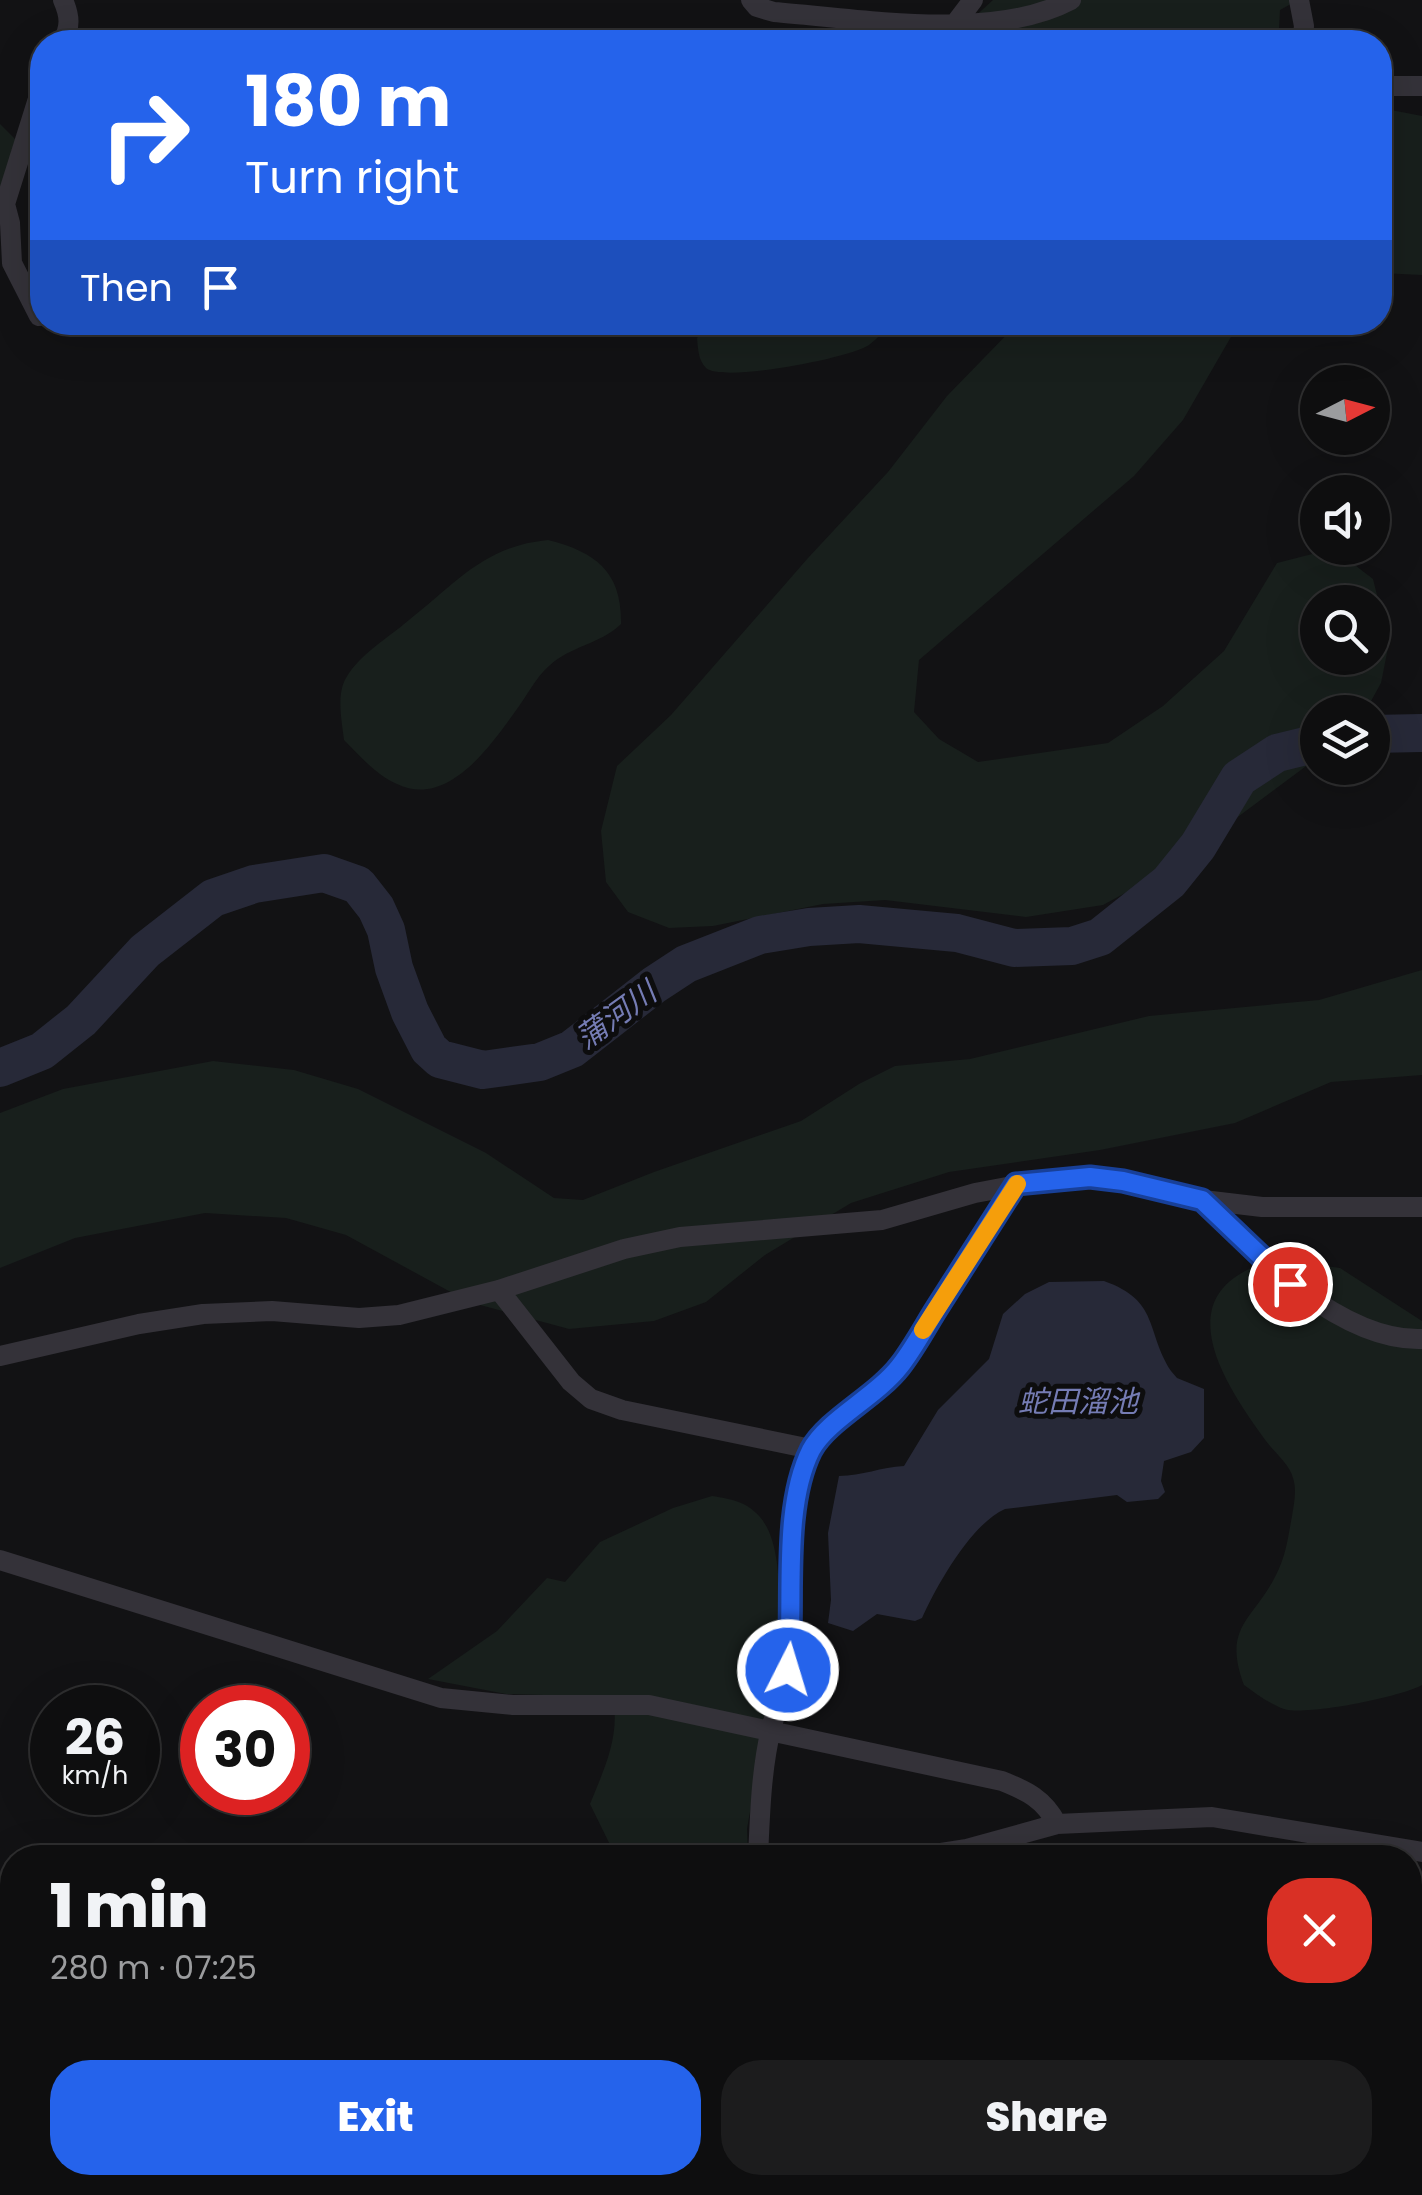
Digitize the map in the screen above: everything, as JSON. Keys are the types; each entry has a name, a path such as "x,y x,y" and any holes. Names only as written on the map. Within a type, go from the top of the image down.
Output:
{"street":[{"path":"64,0 69,30"},
{"path":"751,0 774,12 920,30"},
{"path":"954,30 973,0"},
{"path":"969,30 1048,12 1070,0"},
{"path":"1299,0 1304,30"},
{"path":"1392,86 1422,86"},
{"path":"30,124 5,204 12,263 30,298"},
{"path":"0,1356 139,1324 203,1314 272,1311 359,1318 399,1315 498,1290 624,1249 680,1237 882,1220 1016,1184 1090,1177 1202,1200 1262,1207 1422,1208"},
{"path":"758,1845 770,1732 788,1670 793,1628 793,1523 812,1449 828,1428 866,1400 900,1365 1016,1184"},
{"path":"1202,1200 1290,1284 1369,1330 1404,1340 1422,1339"},
{"path":"498,1290 571,1382 591,1399 622,1410 812,1449"},
{"path":"0,1560 440,1698 514,1705 648,1705 1002,1781 1031,1793 1048,1806 1058,1824"},
{"path":"982,1845 1058,1824 1212,1816 1381,1845"}],"shaded area":[{"path":"993,0 1298,0 1280,10 1278,30 960,30"},
{"path":"1392,110 1422,116 1422,275 1392,274"},
{"path":"0,124 18,142 14,193 0,226"},
{"path":"879,335 857,350 814,362 736,373 706,368 697,338"},
{"path":"1006,335 1232,335 1183,420 1134,476 919,660 914,712 939,739 978,762 1108,743 1163,706 1224,651 1277,563 1300,557 1300,565 1355,565 1373,579 1374,585 1300,585 1300,675 1383,675 1381,683 1374,695 1300,695 1300,771 1164,872 1103,905 1026,917 885,900 823,904 713,926 669,928 628,912 606,882 601,831 617,766 671,715 888,472 947,396"},
{"path":"548,540 580,551 603,567 617,591 621,624 549,666 481,755 451,780 434,788 416,789 382,776 344,740 341,692 352,669 472,568 506,550"},
{"path":"1422,970 1422,1075 1331,1082 1235,1123 1100,1150 949,1172 851,1203 765,1255 706,1302 654,1321 569,1329 469,1302 346,1235 286,1218 205,1213 75,1238 0,1268 0,1113 63,1089 213,1061 294,1070 358,1089 486,1153 554,1198 583,1200 801,1121 895,1066 970,1059 1149,1016 1319,1000"},
{"path":"1275,1259 1340,1268 1422,1321 1422,1685 1332,1708 1284,1709 1268,1702 1244,1685 1238,1665 1238,1636 1282,1561 1295,1487 1289,1468 1266,1441 1227,1380 1211,1333 1212,1311 1221,1291 1240,1274"},
{"path":"712,1496 739,1502 760,1517 773,1543 779,1621 748,1845 610,1845 590,1804 613,1739 613,1697 506,1694 428,1679 497,1631 547,1578 565,1582 600,1542 673,1508"}],"water":[{"name":"蛇田溜池","path":"1104,1281 1122,1289 1143,1307 1163,1356 1177,1378 1204,1389 1204,1438 1191,1452 1164,1461 1161,1481 1165,1492 1158,1499 1127,1502 1117,1495 1005,1509 968,1541 922,1618 915,1621 877,1614 853,1631 828,1623 828,1533 839,1476 904,1466 938,1410 989,1359 1003,1314 1025,1294 1049,1282"}],"waterway":[{"name":"蒲河川","path":"1390,734 1422,733"},
{"name":"蒲河川","path":"0,1068 42,1051 81,1020 145,951 213,898 254,884 324,873 358,885 376,908 410,1012 429,1049 440,1059 483,1070 540,1062 572,1049 686,964 760,935 859,924 957,933 1014,948 1072,946 1100,937 1169,882 1198,846 1239,778 1277,753 1300,747"}],"slow traffic":[{"path":"923,1330 1017,1184"}],"route":[{"path":"788,1670 793,1628 793,1523 812,1449 828,1428 866,1400 900,1365 1016,1184 1090,1177 1202,1200 1290,1284"}]}
